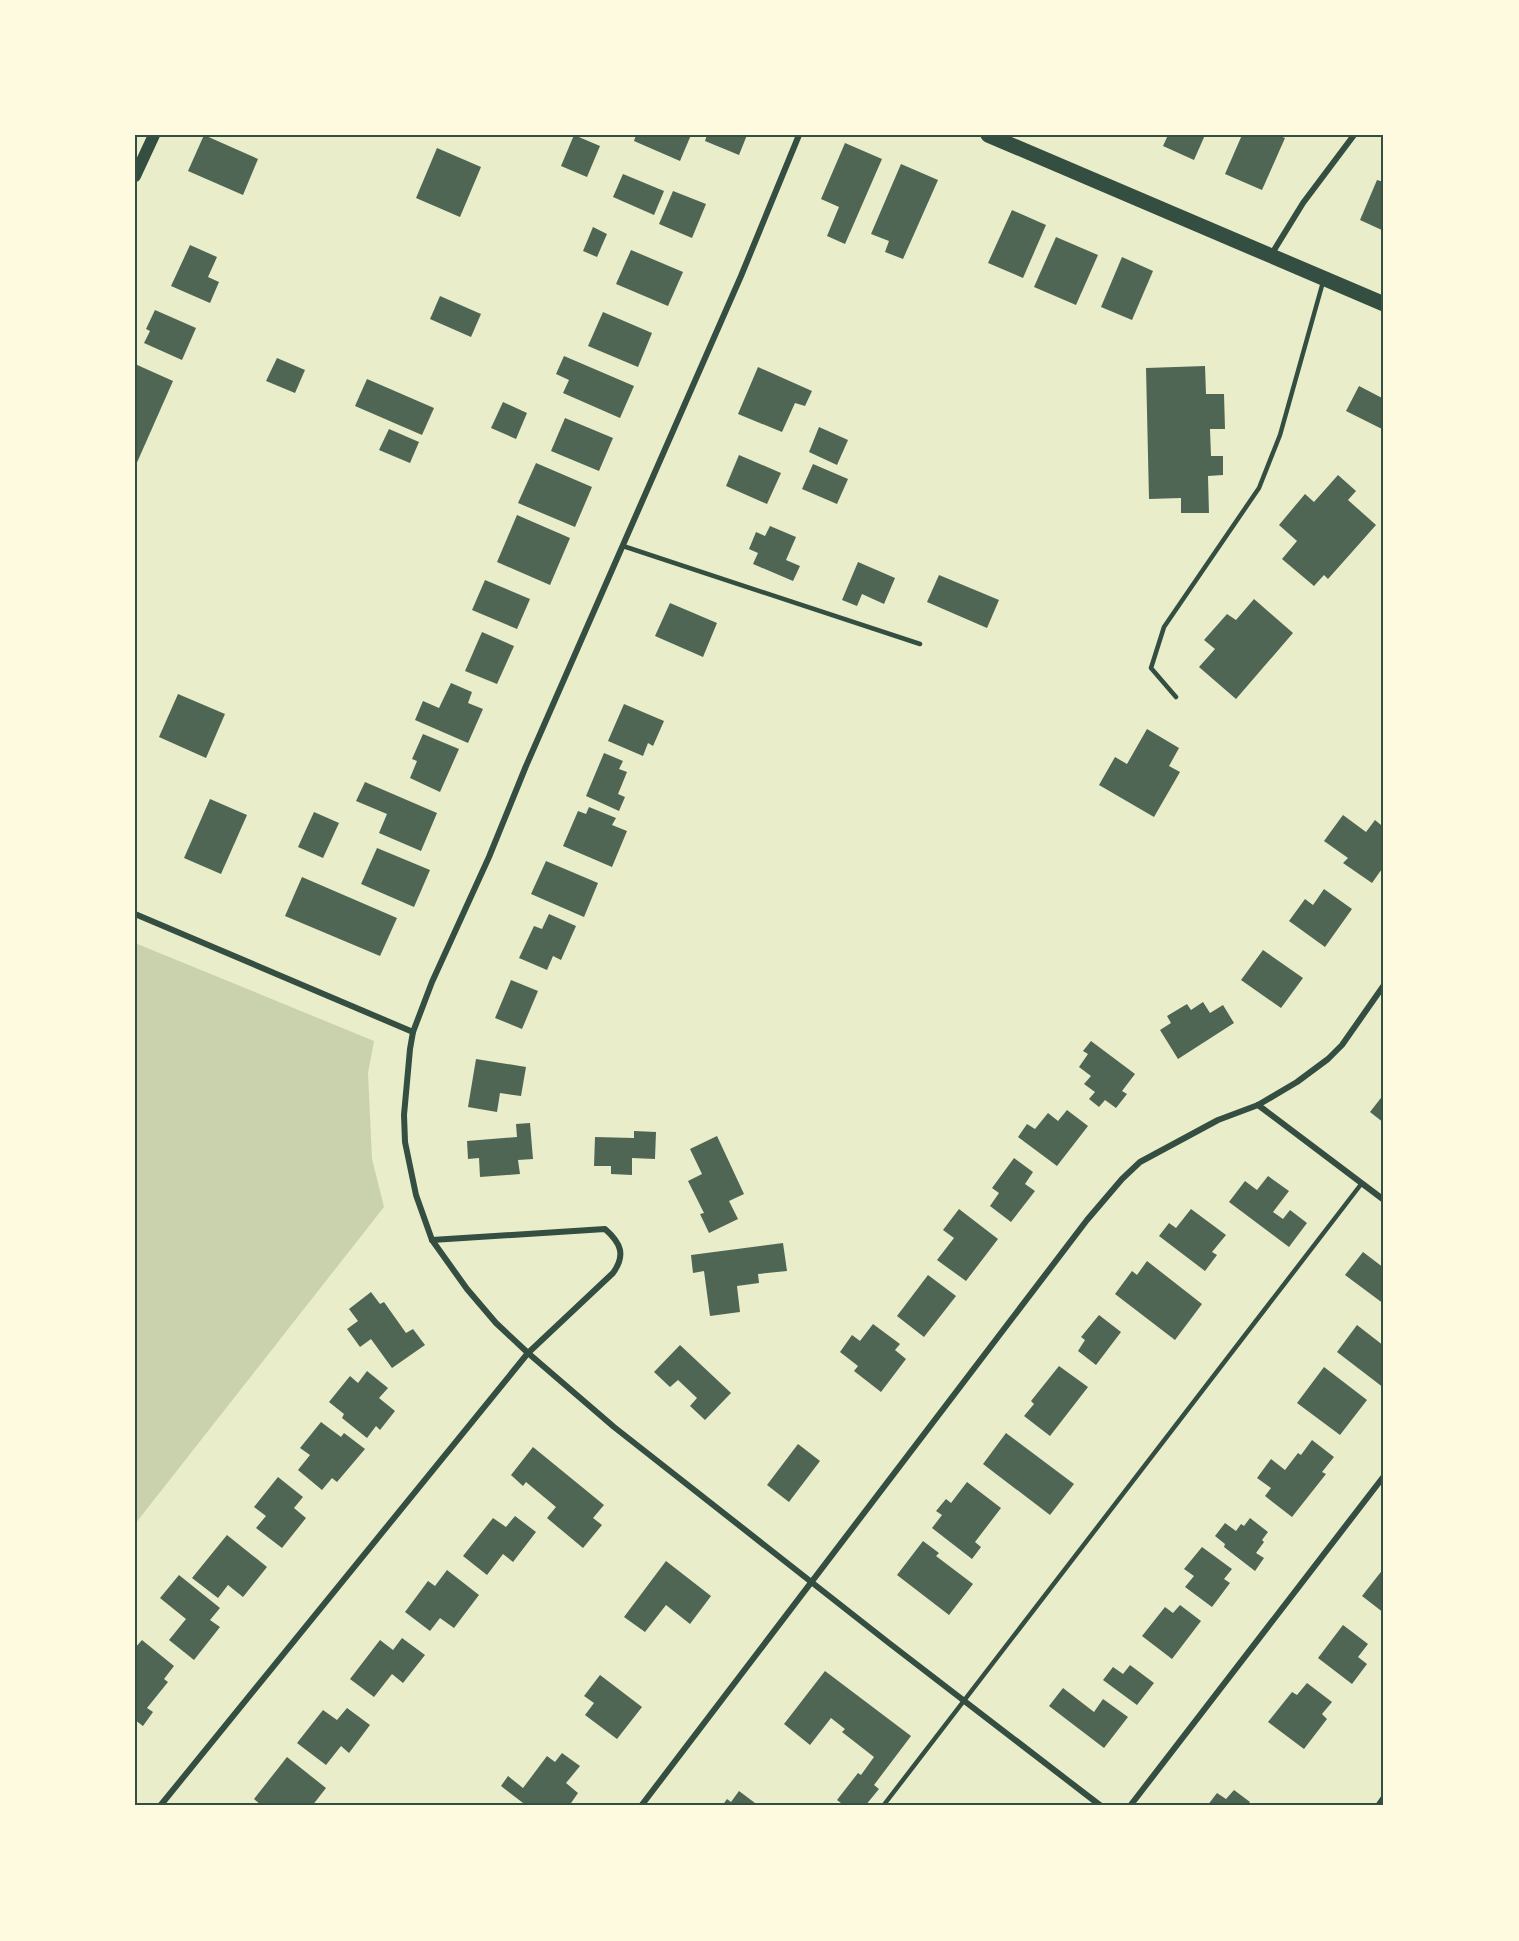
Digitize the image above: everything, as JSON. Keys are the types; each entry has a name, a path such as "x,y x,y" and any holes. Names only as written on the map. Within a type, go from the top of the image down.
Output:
{"main road":[{"path":"135,176 154,135"},
{"path":"988,135 1384,304"}],"street":[{"path":"799,135 741,276 526,766 489,857 432,982 413,1032 410,1049 404,1115 405,1142 416,1195 432,1240 474,1298 496,1323 614,1427 1101,1806"},
{"path":"1270,256 1303,203 1354,135"},
{"path":"135,914 413,1032"},
{"path":"641,1806 1087,1220 1122,1179 1140,1162 1218,1120 1258,1105 1297,1082 1328,1059 1342,1045 1384,985"},
{"path":"1258,1105 1384,1200"},
{"path":"160,1806 528,1353 613,1274 621,1257 616,1239 605,1229 432,1240"},
{"path":"1130,1806 1384,1476"}],"lane":[{"path":"1176,698 1151,668 1164,627 1259,488 1280,435 1324,279"},
{"path":"623,546 920,644"},
{"path":"883,1806 1362,1183"},
{"path":"1377,1806 1384,1796"}],"green space":[{"path":"135,943 374,1041 368,1073 372,1159 384,1207 135,1524"}],"building":[{"path":"204,135 258,159 243,195 188,171"},
{"path":"574,135 600,146 587,177 561,166"},
{"path":"636,135 691,135 680,161 634,141"},
{"path":"707,135 747,135 739,155 705,141"},
{"path":"1168,135 1205,135 1194,160 1163,146"},
{"path":"1242,135 1277,135 1285,138 1262,190 1225,174"},
{"path":"845,143 882,159 845,244 827,236 839,207 821,199"},
{"path":"437,148 481,167 460,217 416,198"},
{"path":"901,164 938,180 903,259 885,252 889,241 871,234"},
{"path":"623,174 664,191 654,215 613,197"},
{"path":"1377,180 1384,182 1384,231 1360,220"},
{"path":"673,191 706,204 692,238 659,224"},
{"path":"1012,210 1046,225 1023,278 988,263"},
{"path":"593,227 607,234 597,257 583,251"},
{"path":"1056,237 1098,255 1076,305 1034,287"},
{"path":"190,245 217,257 208,277 219,282 210,303 171,286"},
{"path":"631,250 683,272 668,306 616,284"},
{"path":"1122,257 1153,271 1132,320 1101,307"},
{"path":"440,296 481,314 471,337 430,319"},
{"path":"155,310 196,328 182,360 144,343 150,331 146,329"},
{"path":"603,312 652,333 638,367 588,346"},
{"path":"564,356 634,386 620,418 563,393 569,380 556,374"},
{"path":"277,358 305,370 295,393 266,381"},
{"path":"135,364 173,381 135,467"},
{"path":"1205,366 1206,394 1224,394 1225,429 1210,429 1211,456 1223,456 1223,475 1208,476 1209,513 1181,513 1181,498 1149,499 1146,368"},
{"path":"758,367 812,391 805,406 795,403 782,432 738,414"},
{"path":"367,379 434,408 422,435 355,406"},
{"path":"1359,386 1384,399 1384,430 1346,411"},
{"path":"503,402 527,413 516,439 491,428"},
{"path":"565,418 613,438 599,471 551,451"},
{"path":"819,427 848,440 837,465 809,452"},
{"path":"389,429 419,442 410,463 379,450"},
{"path":"739,455 781,473 767,504 726,486"},
{"path":"536,463 592,487 575,527 518,503"},
{"path":"813,464 848,479 837,504 802,489"},
{"path":"1338,475 1356,491 1348,500 1376,525 1328,579 1324,575 1314,586 1282,559 1297,541 1279,525 1305,494 1314,502"},
{"path":"517,515 570,538 550,585 497,562"},
{"path":"770,526 796,537 786,560 800,566 793,581 753,564 758,553 749,549 756,532 765,536"},
{"path":"858,562 895,578 884,604 862,594 857,606 842,600"},
{"path":"939,575 999,600 987,628 927,602"},
{"path":"485,580 530,599 517,629 472,610"},
{"path":"1254,599 1293,633 1236,699 1199,667 1215,649 1204,640 1227,614 1236,620"},
{"path":"670,603 717,623 703,657 655,636"},
{"path":"482,632 514,646 497,684 465,671"},
{"path":"451,683 472,692 468,703 483,709 468,743 415,720 423,701 439,708"},
{"path":"178,694 225,714 206,758 159,737"},
{"path":"624,704 664,721 653,746 648,743 643,756 608,741"},
{"path":"1147,729 1179,748 1169,766 1180,772 1154,817 1099,785 1115,757 1127,764"},
{"path":"423,734 459,749 440,792 410,778 417,761 412,759"},
{"path":"604,753 623,761 619,769 627,772 618,794 625,797 619,811 586,796"},
{"path":"365,782 437,813 421,851 379,833 387,814 356,801"},
{"path":"210,799 247,815 221,874 184,858"},
{"path":"589,807 616,818 612,825 627,831 612,867 563,846 578,811 586,814"},
{"path":"314,812 339,823 323,858 298,847"},
{"path":"1343,815 1366,832 1375,820 1381,825 1384,820 1384,866 1372,883 1343,863 1348,858 1324,841"},
{"path":"377,848 430,870 414,907 361,884"},
{"path":"546,861 598,883 584,917 531,894"},
{"path":"302,877 397,918 380,956 285,916"},
{"path":"1324,889 1352,909 1325,947 1289,921 1305,899 1313,905"},
{"path":"549,914 576,926 561,960 553,956 547,970 519,958 534,926 542,929"},
{"path":"1263,950 1303,978 1281,1008 1241,980"},
{"path":"511,980 538,991 522,1029 495,1018"},
{"path":"1203,1002 1210,1013 1223,1005 1234,1023 1178,1059 1160,1030 1171,1023 1167,1016 1187,1004 1191,1010"},
{"path":"1091,1041 1135,1074 1122,1091 1127,1094 1116,1108 1105,1100 1099,1107 1089,1099 1095,1092 1084,1084 1091,1076 1079,1067 1088,1054 1083,1051"},
{"path":"476,1059 526,1067 521,1096 500,1093 497,1112 468,1107"},
{"path":"1384,1094 1384,1123 1370,1112"},
{"path":"1067,1110 1088,1126 1057,1166 1018,1137 1027,1124 1035,1129 1048,1113 1058,1121"},
{"path":"530,1123 533,1159 518,1160 520,1174 480,1177 479,1158 468,1159 467,1141 517,1137 516,1124"},
{"path":"634,1131 656,1132 655,1159 632,1158 632,1175 611,1174 611,1166 594,1166 595,1137 634,1138"},
{"path":"717,1136 744,1194 729,1201 738,1219 709,1233 700,1214 704,1213 688,1181 702,1174 690,1149"},
{"path":"1014,1158 1033,1172 1025,1184 1035,1191 1011,1222 990,1206 999,1193 992,1188"},
{"path":"1268,1176 1289,1191 1273,1212 1283,1219 1290,1210 1307,1223 1289,1247 1229,1202 1245,1181 1257,1190"},
{"path":"959,1209 998,1239 966,1281 937,1260 954,1238 943,1230"},
{"path":"1191,1209 1226,1235 1212,1252 1217,1255 1205,1271 1159,1236 1169,1223 1176,1228"},
{"path":"783,1243 787,1271 758,1274 759,1283 737,1286 740,1312 710,1316 704,1271 693,1273 691,1255"},
{"path":"1363,1252 1384,1268 1384,1304 1345,1275"},
{"path":"1147,1261 1202,1304 1175,1340 1115,1294 1132,1271 1137,1275"},
{"path":"928,1275 956,1296 924,1337 897,1316"},
{"path":"371,1292 380,1304 384,1302 406,1333 413,1329 425,1345 392,1368 371,1339 360,1347 347,1329 358,1321 349,1309"},
{"path":"1099,1315 1121,1332 1096,1365 1078,1351 1085,1340 1081,1337"},
{"path":"873,1324 900,1344 895,1350 906,1359 881,1392 854,1371 858,1366 840,1352 852,1335 860,1341"},
{"path":"1357,1325 1384,1346 1384,1388 1337,1352"},
{"path":"680,1345 731,1393 705,1420 690,1406 697,1398 678,1380 670,1387 654,1372"},
{"path":"1059,1366 1088,1387 1050,1436 1024,1416 1034,1404 1031,1401"},
{"path":"1324,1367 1367,1400 1340,1435 1297,1403"},
{"path":"367,1371 388,1388 379,1398 395,1411 380,1430 376,1426 367,1438 342,1418 344,1414 329,1402 350,1376 358,1383"},
{"path":"321,1422 341,1437 344,1433 365,1449 337,1482 332,1478 322,1490 298,1470 310,1455 300,1448"},
{"path":"1006,1433 1074,1484 1050,1515 983,1464"},
{"path":"1312,1440 1334,1457 1322,1472 1326,1474 1292,1517 1265,1496 1271,1488 1257,1478 1271,1459 1285,1470 1298,1453 1301,1455"},
{"path":"798,1444 820,1461 789,1502 767,1485"},
{"path":"533,1447 604,1505 593,1518 602,1525 583,1548 547,1518 556,1507 526,1482 523,1486 511,1475"},
{"path":"278,1477 303,1497 294,1508 306,1518 282,1548 256,1528 266,1516 254,1507"},
{"path":"967,1482 1001,1508 975,1542 981,1547 972,1559 932,1528 942,1515 936,1511 946,1499 951,1503"},
{"path":"515,1516 536,1532 513,1562 503,1554 487,1575 463,1556 493,1518 506,1527"},
{"path":"1250,1518 1268,1532 1256,1553 1264,1558 1255,1571 1224,1547 1225,1544 1215,1536 1225,1523 1236,1531"},
{"path":"227,1535 267,1567 243,1597 228,1585 218,1598 192,1578"},
{"path":"923,1541 939,1553 936,1556 973,1584 949,1615 897,1575"},
{"path":"1202,1547 1232,1569 1224,1579 1230,1583 1212,1607 1185,1587 1194,1576 1184,1569"},
{"path":"666,1561 711,1596 690,1624 666,1605 645,1632 624,1617"},
{"path":"1384,1568 1384,1613 1362,1596"},
{"path":"447,1570 479,1595 454,1628 440,1618 430,1631 405,1612 428,1581 435,1586"},
{"path":"179,1575 220,1608 210,1620 220,1627 194,1660 169,1640 186,1619 160,1598"},
{"path":"1180,1605 1201,1621 1172,1659 1142,1636 1165,1607 1173,1613"},
{"path":"1343,1625 1368,1644 1358,1657 1367,1664 1352,1684 1318,1658"},
{"path":"402,1638 425,1655 403,1683 392,1674 374,1697 350,1679 380,1640 393,1650"},
{"path":"142,1640 174,1666 164,1679 168,1682 147,1708 153,1712 143,1726 135,1720 135,1648"},
{"path":"1130,1665 1154,1683 1137,1705 1103,1680 1113,1667 1123,1674"},
{"path":"825,1671 911,1736 874,1785 879,1789 865,1806 845,1806 837,1800 858,1773 861,1775 874,1757 842,1732 845,1729 831,1718 810,1745 784,1724"},
{"path":"600,1675 642,1707 617,1739 585,1715 594,1703 584,1696"},
{"path":"1307,1683 1332,1702 1322,1714 1327,1719 1304,1749 1268,1722 1292,1692 1297,1695"},
{"path":"1063,1688 1094,1712 1103,1699 1128,1717 1104,1748 1049,1706"},
{"path":"347,1708 370,1725 349,1753 341,1746 326,1765 297,1743 323,1710 337,1720"},
{"path":"562,1753 580,1766 566,1783 578,1793 569,1806 527,1806 501,1786 508,1776 523,1788 547,1756 555,1762"},
{"path":"287,1757 326,1788 312,1806 262,1806 254,1799"},
{"path":"1234,1790 1250,1802 1247,1806 1207,1806 1217,1793 1226,1799"},
{"path":"739,1791 759,1806 722,1806 727,1799 731,1802"}]}
